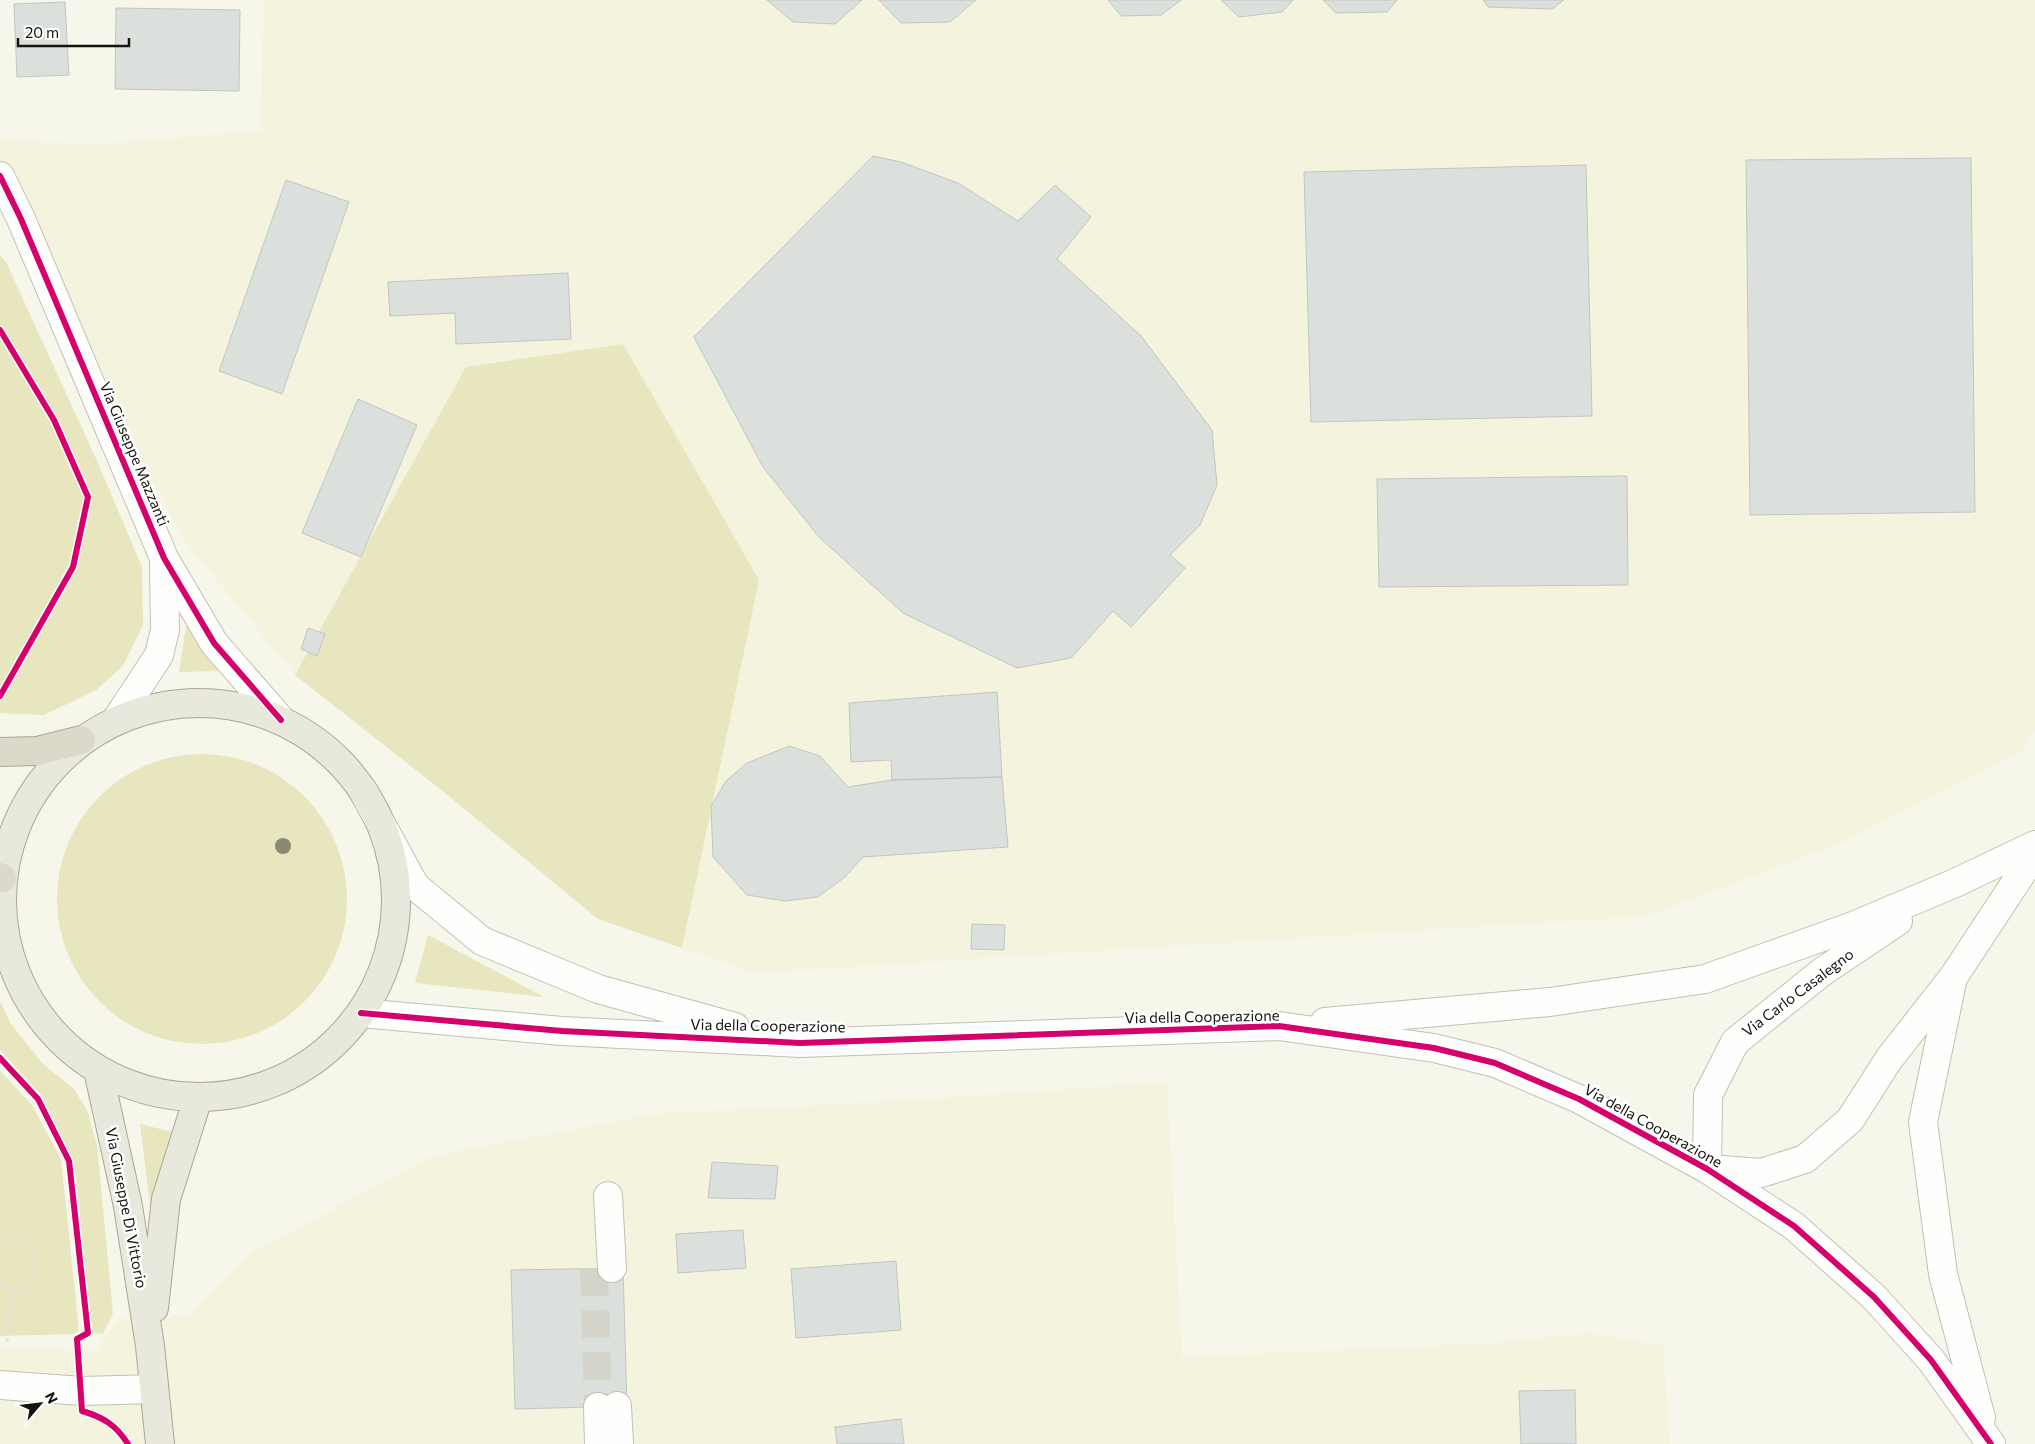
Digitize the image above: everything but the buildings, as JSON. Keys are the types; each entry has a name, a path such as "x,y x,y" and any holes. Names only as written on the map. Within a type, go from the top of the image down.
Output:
{"highway":[{"path":"0,752 37,751 81,740"}],"main road":[{"path":"199,702 241,706 281,720 312,738 339,761 362,789 381,824 392,862 396,901 392,940 380,978 361,1012 330,1048 290,1075 245,1092 198,1098 146,1091 98,1070 62,1043 33,1008 12,968 2,923 1,877 15,825 43,778 81,740 117,719 156,706 199,702"},
{"name":"Via Giuseppe Di Vittorio","path":"98,1070 128,1206 150,1346 160,1444"},
{"name":"Via Giuseppe Di Vittorio","path":"150,1346 166,1199 198,1098"}],"street":[{"name":"Via Giuseppe Mazzanti","path":"0,176 10,218 164,558 214,643 281,720"},
{"name":"Via Giuseppe Mazzanti","path":"117,719 159,655 166,610 164,558"},
{"name":"Via della Cooperazione","path":"362,789 415,886 482,941 598,989 706,1020 800,1042"},
{"name":"Via Carlo Casalegno","path":"1279,1026 1550,1002 1705,978 1853,926 1955,883 2035,845"},
{"path":"1707,1169 1761,1173 1805,1159 1850,1120 1889,1059 1954,976 2035,853"},
{"name":"Via Carlo Casalegno","path":"1707,1169 1708,1095 1734,1042 1822,972 1955,883"},
{"path":"1954,976 1924,1122 1943,1274 1988,1439"},
{"name":"Via della Cooperazione","path":"361,1012 562,1031 800,1042 1279,1026 1434,1048 1495,1063 1579,1099 1707,1169 1794,1226 1874,1297 1931,1360 1988,1439"},
{"path":"600,1200 603,1268"},
{"path":"0,1385 82,1391 154,1389"},
{"path":"599,1444 608,1407 619,1444"}],"path":[{"path":"0,1244 17,1241 31,1249 36,1265 32,1279 20,1288 12,1289 0,1285"},
{"path":"7,1342 12,1289"}],"shaded area":[{"path":"264,0 2035,0 2035,731 2024,749 1839,844 1647,916 755,973 598,919 444,792 295,675 184,540 65,311 0,171 0,140 96,144 260,131"},
{"path":"1167,1082 1182,1357 1493,1343 1592,1333 1663,1345 1670,1444 0,1444 0,1347 95,1351 119,1318 191,1314 252,1252 433,1156 654,1114 909,1100"}],"green space":[{"path":"0,255 6,262 97,461 142,567 143,625 123,666 96,690 44,715 0,713"},
{"path":"623,344 759,580 682,948 598,919 444,792 295,675 466,367"},
{"path":"187,621 222,671 179,672"},
{"path":"202,754 230,757 270,771 294,787 314,807 336,844 344,871 347,899 344,927 330,967 314,991 294,1011 257,1033 230,1041 202,1044 174,1041 134,1027 110,1011 90,991 68,954 60,927 57,899 60,871 74,831 90,807 110,787 147,765 174,757"},
{"path":"428,935 544,997 415,983"},
{"path":"0,1001 11,1024 42,1063 74,1089 87,1110 97,1145 113,1314 103,1334 92,1333 74,1161 42,1096 0,1050"},
{"path":"0,1071 32,1105 61,1159 79,1331 74,1334 0,1336"},
{"path":"140,1124 176,1133 150,1205"}],"tunnel":[{"path":"594,1268 598,1407"}],"cycle path":[{"path":"0,176 21,219 164,558 214,643 281,720"},
{"path":"0,330 54,420 88,497 73,567 0,696"},
{"path":"361,1013 562,1031 800,1043 1279,1026 1434,1048 1495,1063 1579,1099 1707,1169 1794,1226 1874,1297 1931,1360 1991,1444"},
{"path":"0,1058 38,1099 69,1161 88,1333 77,1339 82,1411 96,1416 114,1427 128,1444"}]}
